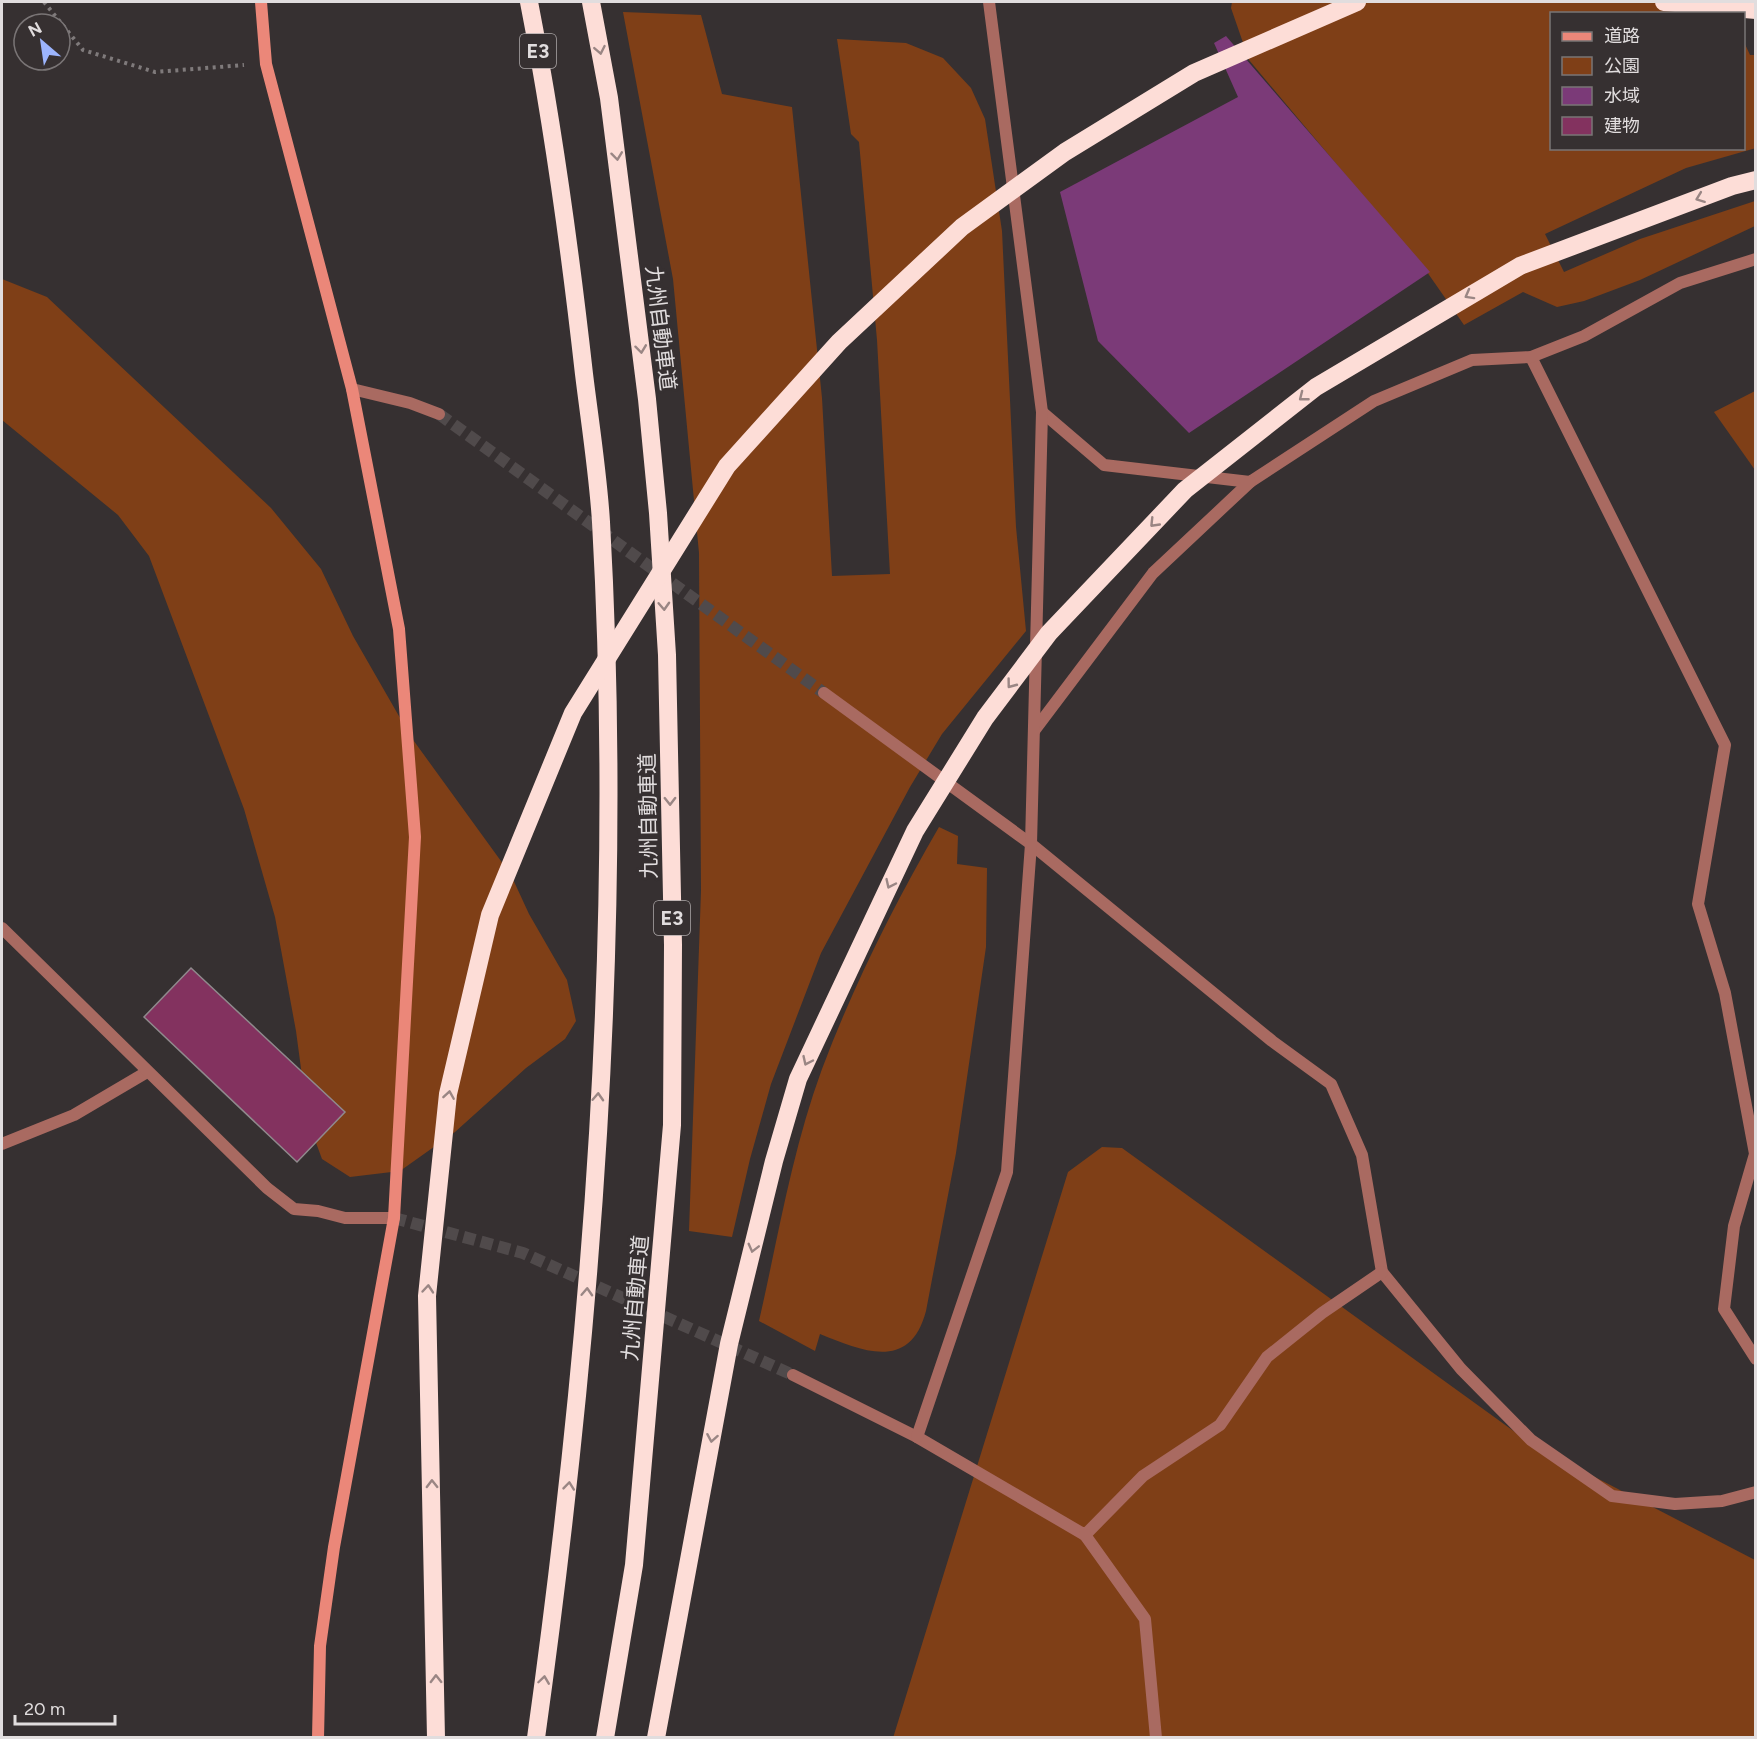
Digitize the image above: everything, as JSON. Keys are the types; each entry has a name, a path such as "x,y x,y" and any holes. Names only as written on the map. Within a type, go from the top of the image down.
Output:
{"highway":[{"name":"九州自動車道","path":"529,2 548,100 579,324 601,519 608,731 606,938 585,1323 562,1553 536,1737"},
{"name":"九州自動車道","path":"591,2 609,98 647,399 658,513 667,655 673,945 672,1125 635,1553 605,1737"},
{"path":"436,1737 427,1296 448,1094 490,915 573,713 727,466 839,342 962,226 1065,152 1194,74 1357,2"},
{"path":"1664,2 1755,10"},
{"path":"656,1737 729,1344 774,1161 798,1079 915,831 985,717 1049,633 1185,490 1316,387 1520,266 1732,186 1755,180"}],"street":[{"path":"261,2 266,64 352,389 399,629 415,837 394,1218 334,1547 320,1646 318,1737"},
{"path":"917,1437 1007,1172 1031,844 1042,412 989,2"},
{"path":"1034,731 1153,573 1250,482 1374,401 1472,360 1531,357 1584,336 1680,283 1755,259"},
{"path":"1531,357 1725,745 1698,904 1725,993 1755,1154 1734,1226 1725,1309 1755,1359"},
{"path":"352,389 410,403 439,414"},
{"path":"1042,412 1104,465 1250,482"},
{"path":"824,693 1031,844 1272,1041 1331,1084 1362,1155 1382,1272 1461,1369 1531,1440 1612,1496 1675,1504 1722,1501 1755,1492"},
{"path":"2,928 267,1188 294,1209 318,1211 345,1218 394,1218"},
{"path":"2,1144 74,1115 147,1072"},
{"path":"1085,1535 1143,1476 1220,1425 1267,1357 1322,1313 1382,1272"},
{"path":"793,1375 917,1437 1085,1535 1145,1619 1156,1737"}],"path":[{"path":"44,2 83,50 155,72 266,64"}],"green space":[{"path":"1232,2 1722,2 1727,12 1550,12 1550,150 1745,150 1745,44 1750,55 1755,55 1756,148 1686,168 1545,234 1564,272 1640,239 1755,201 1755,226 1640,280 1584,301 1557,307 1523,292 1464,325 1427,272 1249,60 1231,8"},
{"path":"623,12 701,15 722,94 792,107 822,398 832,576 890,574 877,340 859,142 851,134 837,39 906,43 943,58 971,88 985,119 1002,231 1016,527 1026,631 942,734 910,787 821,953 771,1084 750,1159 732,1237 689,1231 701,891 699,553 673,279"},
{"path":"2,279 47,297 271,508 321,569 353,636 411,737 511,875 529,914 567,980 576,1021 565,1039 526,1068 455,1132 400,1171 350,1177 322,1159 308,1121 296,1031 275,917 244,809 149,556 118,515 2,420"},
{"path":"1755,391 1755,470 1714,412"},
{"path":"939,827 958,836 957,864 987,868 986,947 956,1153 926,1311 919,1330 909,1343 897,1350 883,1352 868,1350 820,1334 815,1351 759,1321 786,1194 811,1100 847,1006 891,915"},
{"path":"1102,1147 1122,1148 1533,1445 1755,1560 1755,1737 893,1738 1068,1172"}],"water":[{"path":"1226,36 1430,272 1189,433 1098,341 1060,192 1238,97 1214,43"}],"building":[{"path":"191,968 345,1112 297,1162 144,1017"}],"tunnel":[{"path":"439,414 824,693"},
{"path":"394,1218 523,1253 793,1375"}]}
